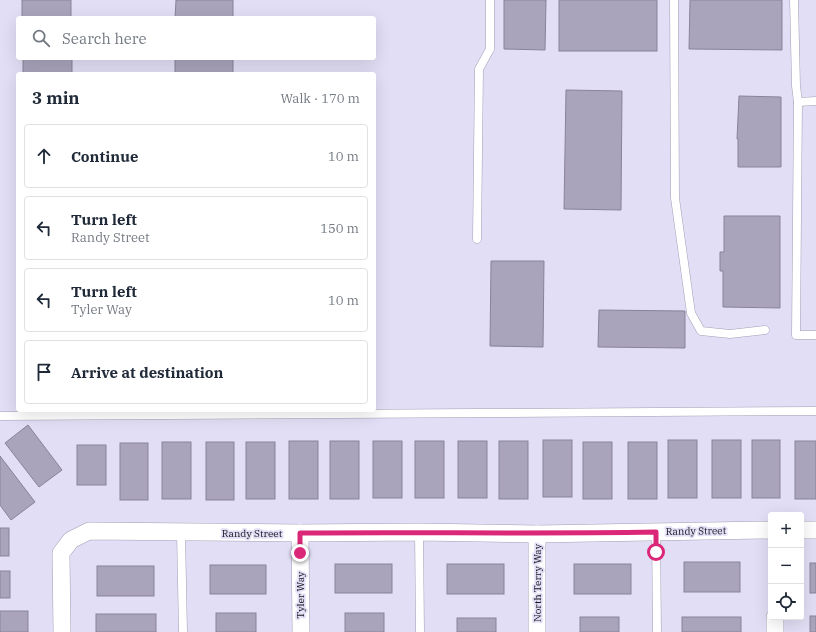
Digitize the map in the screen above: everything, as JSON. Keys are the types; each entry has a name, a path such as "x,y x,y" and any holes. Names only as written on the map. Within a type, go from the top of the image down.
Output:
{"street":[{"name":"Randy Street","path":"62,632 62,553 71,540 89,531 181,533 419,532 537,534 768,530"},
{"path":"804,530 816,530"},
{"name":"Tyler Way","path":"300,533 301,632"},
{"name":"North Terry Way","path":"537,534 538,632"},
{"path":"774,620 774,632"}],"lane":[{"path":"477,239 479,69 490,49 490,0"},
{"path":"674,0 676,24 675,198 691,313 701,331 730,334 765,330"},
{"path":"794,0 796,86 798,102 796,335 816,334"},
{"path":"798,102 816,101"},
{"path":"0,416 816,411"},
{"path":"419,532 420,632"},
{"path":"656,532 657,632"},
{"path":"181,533 183,632"}],"building":[{"path":"22,0 71,0 71,16 22,16"},
{"path":"176,0 233,0 233,16 175,16"},
{"path":"504,0 546,0 545,50 504,49"},
{"path":"559,0 657,0 657,51 559,51"},
{"path":"690,0 782,0 782,50 689,49"},
{"path":"23,60 72,60 72,72 23,72"},
{"path":"175,60 233,60 233,72 175,72"},
{"path":"566,90 622,91 621,210 564,209"},
{"path":"739,96 781,97 781,167 738,167 737,139"},
{"path":"724,216 780,216 780,308 723,307 723,271 720,271 720,252 724,252"},
{"path":"491,261 544,261 543,347 490,346"},
{"path":"599,310 685,311 685,348 598,347"},
{"path":"28,425 62,470 39,487 5,443"},
{"path":"543,440 572,440 572,497 543,497"},
{"path":"668,440 697,440 697,498 668,498"},
{"path":"712,440 741,440 741,498 712,498"},
{"path":"752,440 780,440 780,498 752,498"},
{"path":"289,441 318,441 318,499 289,499"},
{"path":"330,441 359,441 359,499 330,499"},
{"path":"373,441 402,441 402,498 373,498"},
{"path":"415,441 444,441 444,498 415,498"},
{"path":"458,441 487,441 487,498 458,498"},
{"path":"499,441 528,441 528,499 499,499"},
{"path":"795,441 816,441 816,499 795,499"},
{"path":"162,442 191,442 191,499 162,499"},
{"path":"206,442 234,442 234,500 206,500"},
{"path":"246,442 275,442 275,499 246,499"},
{"path":"583,442 612,442 612,499 583,499"},
{"path":"628,442 657,442 657,499 628,499"},
{"path":"120,443 148,443 148,500 120,500"},
{"path":"77,445 106,445 106,485 77,485"},
{"path":"0,456 35,502 11,520 0,505"},
{"path":"0,528 9,528 9,556 0,556"},
{"path":"684,562 740,562 740,592 684,592"},
{"path":"810,563 816,563 816,593 810,593"},
{"path":"335,564 392,564 392,593 335,593"},
{"path":"447,564 504,564 504,594 447,594"},
{"path":"574,564 631,564 631,594 574,594"},
{"path":"210,565 266,565 266,594 210,594"},
{"path":"97,566 154,566 154,596 97,596"},
{"path":"0,571 10,571 10,598 0,598"},
{"path":"0,611 28,611 28,632 0,632"},
{"path":"216,613 256,613 256,632 216,632"},
{"path":"345,613 384,613 384,632 345,632"},
{"path":"96,614 156,614 156,632 96,632"},
{"path":"810,616 816,616 816,632 810,632"},
{"path":"580,617 619,617 619,632 580,632"},
{"path":"682,617 741,617 741,632 682,632"},
{"path":"457,618 496,618 496,632 457,632"}],"route":[{"path":"300,553 300,533 419,532 537,534 656,532 656,552"}]}
